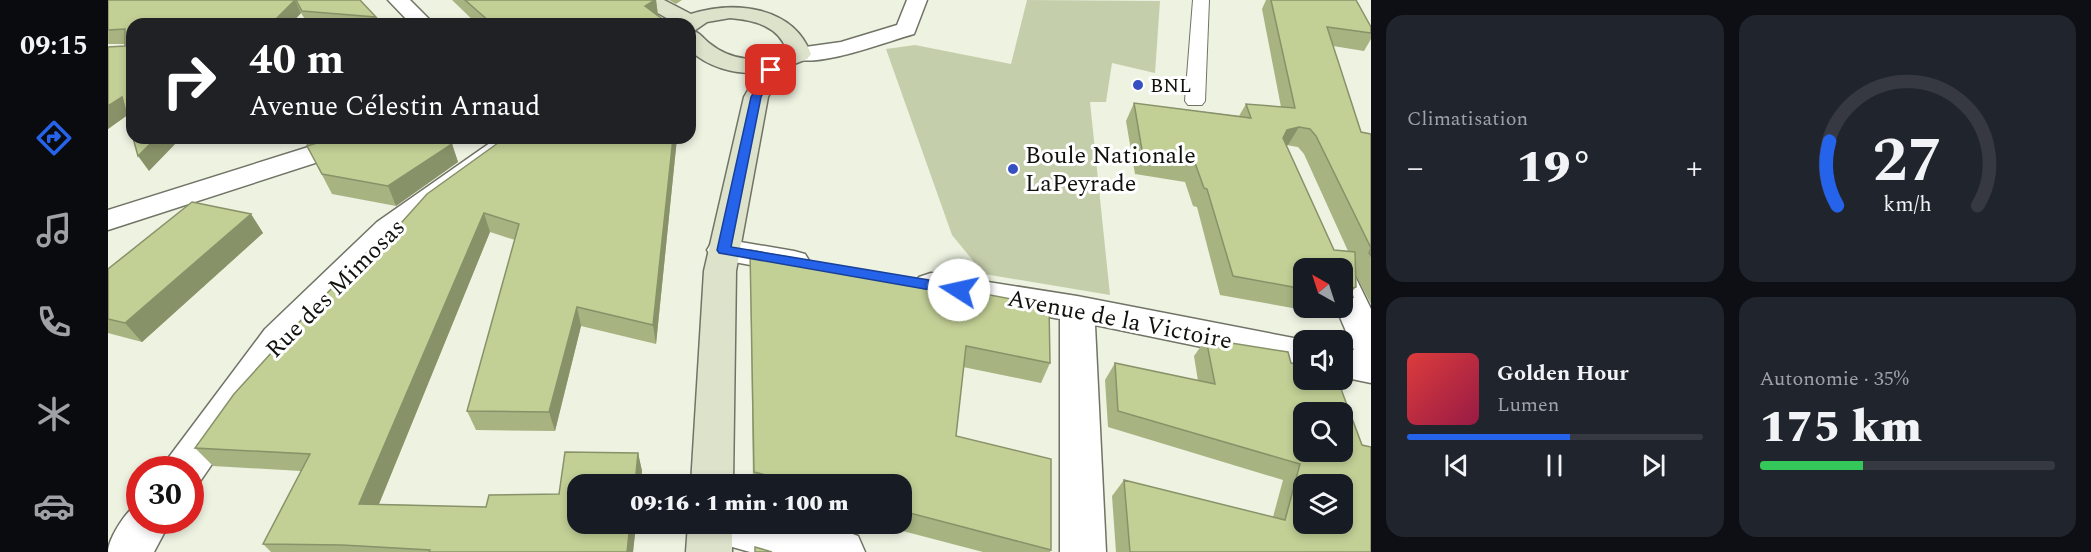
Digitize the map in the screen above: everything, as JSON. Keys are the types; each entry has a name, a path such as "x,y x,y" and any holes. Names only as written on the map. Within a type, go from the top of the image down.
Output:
{"main road":[{"path":"652,3 682,18"},
{"path":"712,474 720,271 723,250 756,97 775,64 796,43 777,21 747,6 700,27 715,58 741,67 775,64"},
{"path":"741,67 743,78 756,97"},
{"path":"709,552 710,534"}],"street":[{"path":"398,0 417,18"},
{"path":"796,43 844,48 863,41 886,37 906,29 917,0"},
{"path":"108,220 345,144"},
{"name":"Rue des Mimosas","path":"194,456 278,339 388,229 507,144"},
{"path":"723,250 830,268"},
{"name":"Avenue de la Victoire","path":"900,280 1077,309 1293,352"},
{"path":"1353,307 1371,348"},
{"path":"1077,309 1083,552"},
{"path":"1353,364 1371,368"},
{"path":"128,552 140,534"},
{"path":"764,534 842,552"}],"lane":[{"path":"1195,101 1201,0"}],"green space":[{"name":"Boule Nationale LaPeyrade","path":"1027,0 1160,1 1155,73 1112,63 1106,102 1090,102 1110,295 984,274 952,235 886,49 915,45 1011,64"}],"building":[{"path":"108,0 295,0 277,18 126,18 126,112 122,97 108,106 108,47 125,46 125,29 108,30"},
{"path":"296,0 360,0 376,17 302,11"},
{"path":"465,0 655,0 645,6 661,18 485,18"},
{"path":"1271,0 1356,0 1371,27 1371,33 1327,27 1361,132 1371,134 1371,248 1316,136 1310,129 1299,127 1287,130 1283,138 1334,250 1355,252 1356,287 1353,288 1353,258 1293,258 1293,287 1233,276 1207,189 1204,188 1195,163 1143,156 1134,103 1251,118 1246,104 1295,108"},
{"path":"135,144 150,144 138,156"},
{"path":"314,144 452,144 388,186 322,174 307,146"},
{"path":"497,144 672,144 653,325 577,307 549,412 467,411 519,224 484,213 359,504 486,507 489,495 559,494 565,452 638,453 636,474 567,474 567,534 629,534 627,552 429,552 430,550 342,545 263,544 310,454 195,448 234,394 303,318 367,252 376,251 427,194"},
{"path":"192,202 251,214 125,323 108,319 108,269"},
{"path":"750,250 1049,306 1050,363 966,346 956,436 1051,459 1051,550 912,514 912,474 762,474 754,472"},
{"path":"1206,339 1288,352 1293,363 1293,390 1341,390 1346,402 1293,402 1293,462 1118,411 1115,363 1215,384"},
{"path":"1353,421 1362,445 1371,447 1371,552 1130,552 1124,480 1285,520 1293,490 1293,534 1353,534 1353,474 1297,474 1300,464 1293,462 1353,462"},
{"path":"755,547 772,552 755,552"}],"place":[{"name":"BNL","path":"1138,85"},
{"name":"Boule Nationale LaPeyrade","path":"1013,169"}],"route":[{"path":"771,70 756,97 723,250 959,290"}]}
